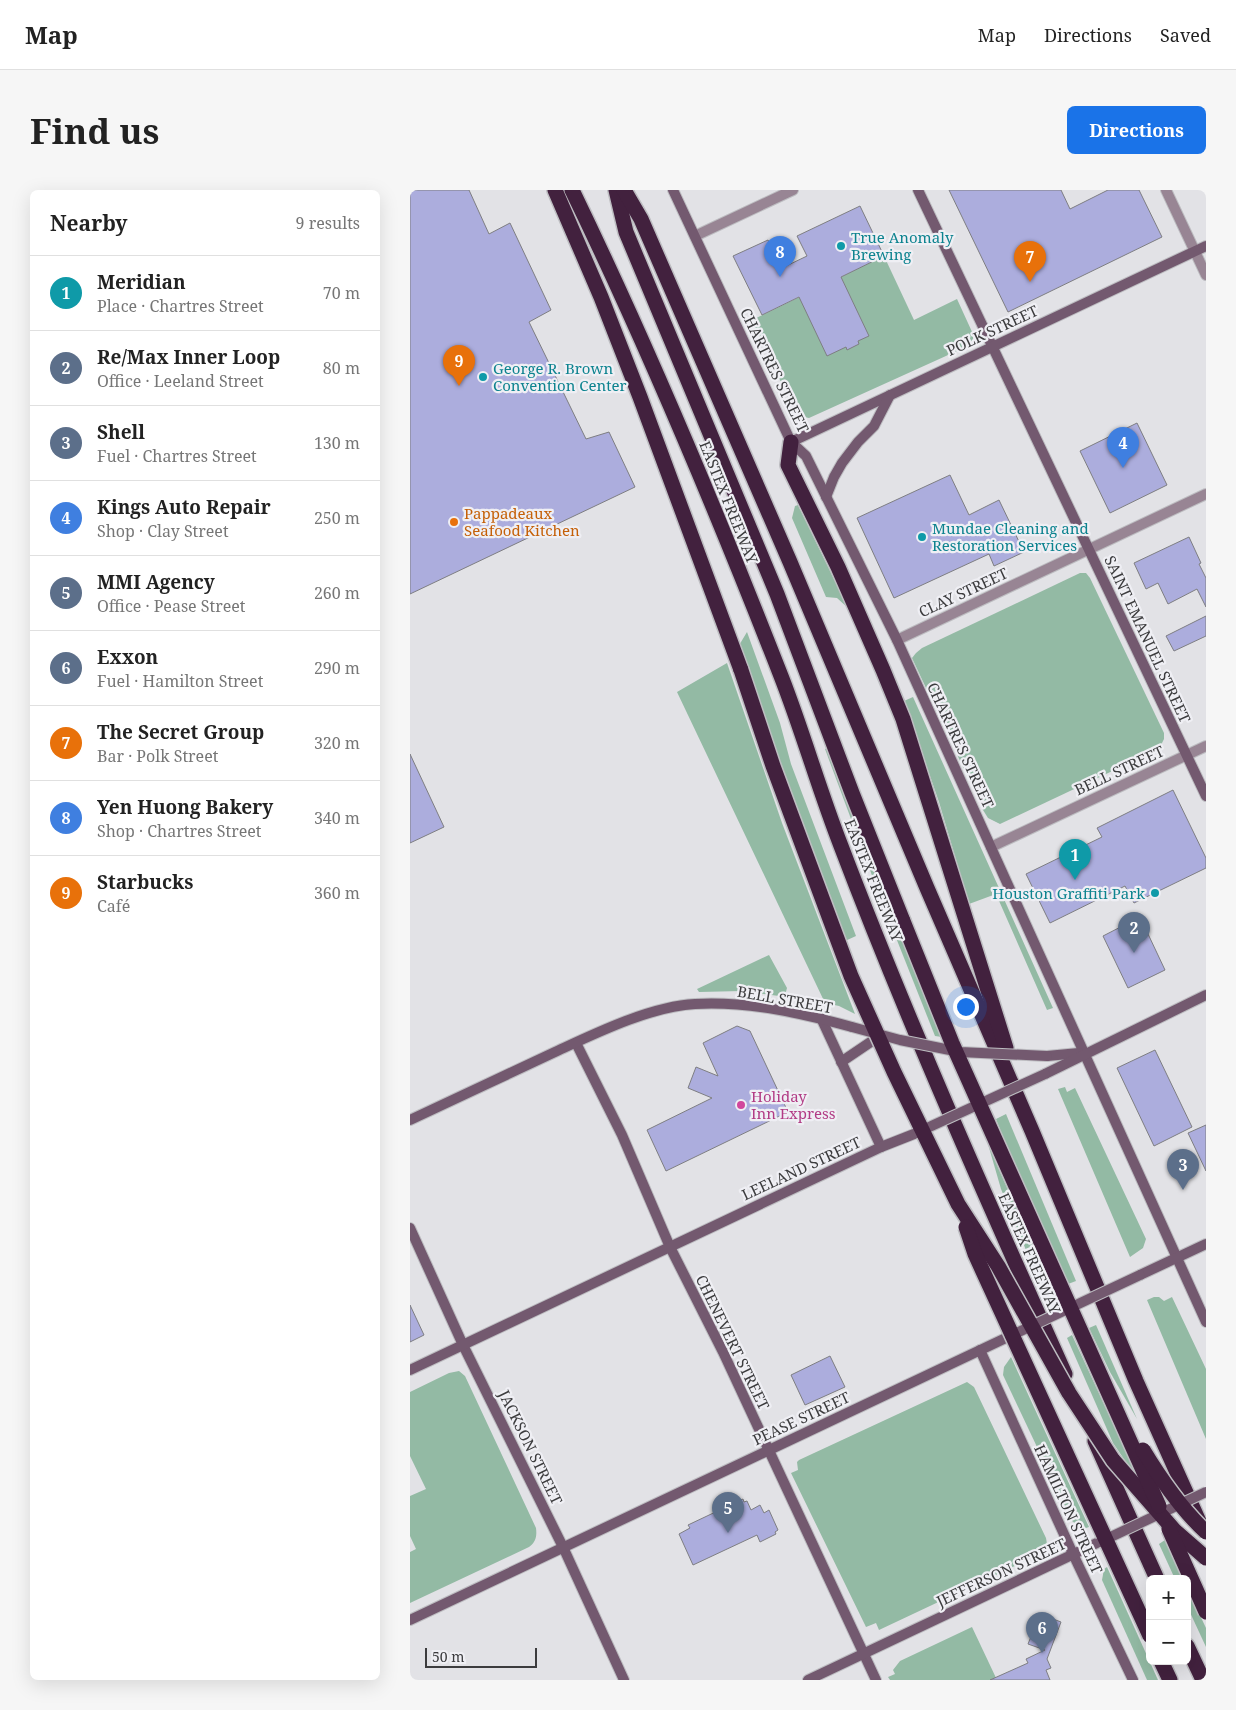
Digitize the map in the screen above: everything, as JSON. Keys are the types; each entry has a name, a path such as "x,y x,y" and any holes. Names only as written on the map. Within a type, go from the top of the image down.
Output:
{"highway":[{"path":"555,190 601,296 640,397 851,976 894,1072 958,1204 998,1266 1069,1393 1113,1460 1175,1531 1206,1558"},
{"name":"EASTEX FREEWAY","path":"572,190 604,256 697,467 782,679 840,845 964,1149 1155,1575"},
{"path":"616,190 626,232 777,594 852,793 952,1043 1206,1612"},
{"name":"EASTEX FREEWAY","path":"624,190 641,219 790,562 1136,1381 1206,1536"},
{"path":"791,442 788,464 838,567 903,718 965,922 1032,1131"},
{"path":"958,1204 975,1254 1146,1627"},
{"path":"1109,1395 1155,1470 1174,1496 1206,1532"},
{"path":"1191,1654 1203,1680"},
{"path":"1164,1665 1170,1680"}],"street":[{"name":"CHARTRES STREET","path":"674,190 791,442 806,456 897,640 1206,1322"},
{"path":"696,236 793,190"},
{"name":"SAINT EMANUEL STREET","path":"918,190 1206,796"},
{"path":"1166,190 1206,275"},
{"name":"POLK STREET","path":"791,442 1206,246"},
{"path":"826,497 842,463 858,442 874,426 890,395"},
{"name":"CLAY STREET","path":"897,640 1206,494"},
{"name":"BELL STREET","path":"991,846 1206,746"},
{"name":"LEELAND STREET","path":"410,1370 881,1147 914,1134 1045,1074 1206,996"},
{"name":"BELL STREET","path":"410,1120 627,1021 658,1010 693,1004 746,1005 821,1018 881,1035 960,1052 1047,1056 1085,1053"},
{"path":"821,1018 881,1147"},
{"path":"841,1062 881,1035"},
{"name":"CHENEVERT STREET","path":"576,1043 633,1159 670,1247 723,1352 876,1680"},
{"name":"JACKSON STREET","path":"410,1228 463,1344 563,1547 624,1680"},
{"name":"PEASE STREET","path":"410,1620 1206,1244"},
{"name":"HAMILTON STREET","path":"980,1350 1073,1554 1134,1680"},
{"name":"JEFFERSON STREET","path":"808,1680 1206,1492"}],"green space":[{"path":"884,256 914,320 957,299 973,334 973,339 968,346 809,418 800,416 795,412 752,320"},
{"path":"798,505 848,608 837,598 826,597 792,518 795,506"},
{"path":"1080,573 1086,573 1090,578 1164,733 1164,739 1159,749 1000,824 988,818 983,810 912,658 922,648"},
{"path":"747,632 780,723 791,764 856,936 845,941 813,859 738,647"},
{"path":"727,663 782,823 855,1014 839,1006 825,1003 677,692"},
{"path":"913,697 1053,1008 1047,1010 996,894 969,904 939,802 904,701"},
{"path":"828,748 942,1037 935,1036 883,905 825,749"},
{"path":"769,955 787,988 785,995 779,996 742,991 699,992 697,989"},
{"path":"1065,1087 1067,1092 1075,1088 1146,1239 1143,1248 1130,1257 1058,1089"},
{"path":"1006,1114 1076,1281 1068,1284 1007,1148 996,1119"},
{"path":"988,1144 1051,1289 1044,1294 1001,1189"},
{"path":"1159,1297 1164,1301 1172,1297 1206,1369 1206,1439 1147,1300"},
{"path":"1096,1325 1137,1419 1110,1372 1089,1328"},
{"path":"1072,1335 1141,1484 1113,1443 1067,1338"},
{"path":"1011,1357 1089,1527 1083,1529 1072,1521 1003,1375 1004,1367"},
{"path":"459,1371 465,1376 536,1528 535,1541 529,1547 410,1603 410,1552 416,1549 410,1536 410,1496 426,1489 410,1456 410,1392 449,1373"},
{"path":"967,1382 974,1387 1046,1538 1046,1548 1038,1555 879,1630 876,1623 866,1627 791,1473 798,1470 797,1462 799,1460"},
{"path":"1165,1540 1181,1575 1173,1575 1159,1544"},
{"path":"1107,1567 1146,1653 1146,1665 1151,1665 1158,1680 1147,1680 1102,1580 1104,1569"},
{"path":"1191,1596 1206,1628 1206,1647 1191,1615"},
{"path":"972,1627 997,1680 890,1680 888,1677 895,1674 893,1670 900,1661"}],"building":[{"name":"George R. Brown Convention Center","path":"410,190 469,190 489,234 510,223 551,310 529,322 586,439 609,432 635,487 410,594"},
{"path":"949,190 1061,190 1070,209 1108,190 1139,190 1162,237 1008,312"},
{"path":"860,206 884,256 841,277 869,336 858,341 859,344 847,350 846,347 827,356 799,297 762,315 733,256 768,240 782,268 807,256 797,236"},
{"path":"1137,423 1167,485 1110,513 1080,451"},
{"name":"Mundae Cleaning and Restoration Services","path":"950,475 969,515 999,500 1024,552 994,566 989,554 894,598 857,518"},
{"path":"1189,537 1206,578 1206,607 1197,589 1168,604 1158,583 1146,589 1134,563"},
{"path":"1206,616 1206,636 1174,651 1166,636"},
{"path":"410,754 444,827 410,843"},
{"path":"1173,790 1206,858 1206,868 1134,903 1125,886 1050,923 1026,874 1102,837 1097,828"},
{"path":"1140,917 1165,970 1128,988 1103,936"},
{"name":"Holiday Inn Express","path":"737,1026 750,1031 788,1112 666,1171 647,1130 712,1098 688,1088 696,1067 718,1076 703,1043"},
{"path":"1155,1050 1192,1127 1154,1146 1117,1068"},
{"path":"1206,1125 1206,1171 1188,1133"},
{"path":"410,1305 424,1335 410,1342"},
{"path":"830,1356 845,1387 805,1405 791,1375"},
{"path":"743,1499 744,1502 747,1501 751,1510 760,1505 764,1513 769,1510 778,1530 775,1532 776,1534 760,1542 757,1535 693,1565 679,1534 690,1528 688,1525"},
{"path":"1040,1614 1061,1622 1047,1659 1051,1668 1046,1670 1050,1680 990,1680 1028,1663 1026,1659 1045,1650 1028,1644"}],"place":[{"name":"True Anomaly Brewing","path":"841,246"},
{"name":"Yen Huong Bakery","path":"780,277"},
{"name":"The Secret Group","path":"1030,282"},
{"name":"George R. Brown Convention Center","path":"483,377"},
{"name":"Starbucks","path":"459,386"},
{"name":"Kings Auto Repair","path":"1123,468"},
{"name":"Pappadeaux Seafood Kitchen","path":"454,522"},
{"name":"Mundae Cleaning and Restoration Services","path":"922,537"},
{"name":"Meridian","path":"1075,880"},
{"name":"Houston Graffiti Park","path":"1155,893"},
{"name":"Re/Max Inner Loop","path":"1134,953"},
{"name":"Holiday Inn Express","path":"741,1105"},
{"name":"Shell","path":"1183,1190"},
{"name":"MMI Agency","path":"728,1533"},
{"name":"Exxon","path":"1042,1653"}]}
